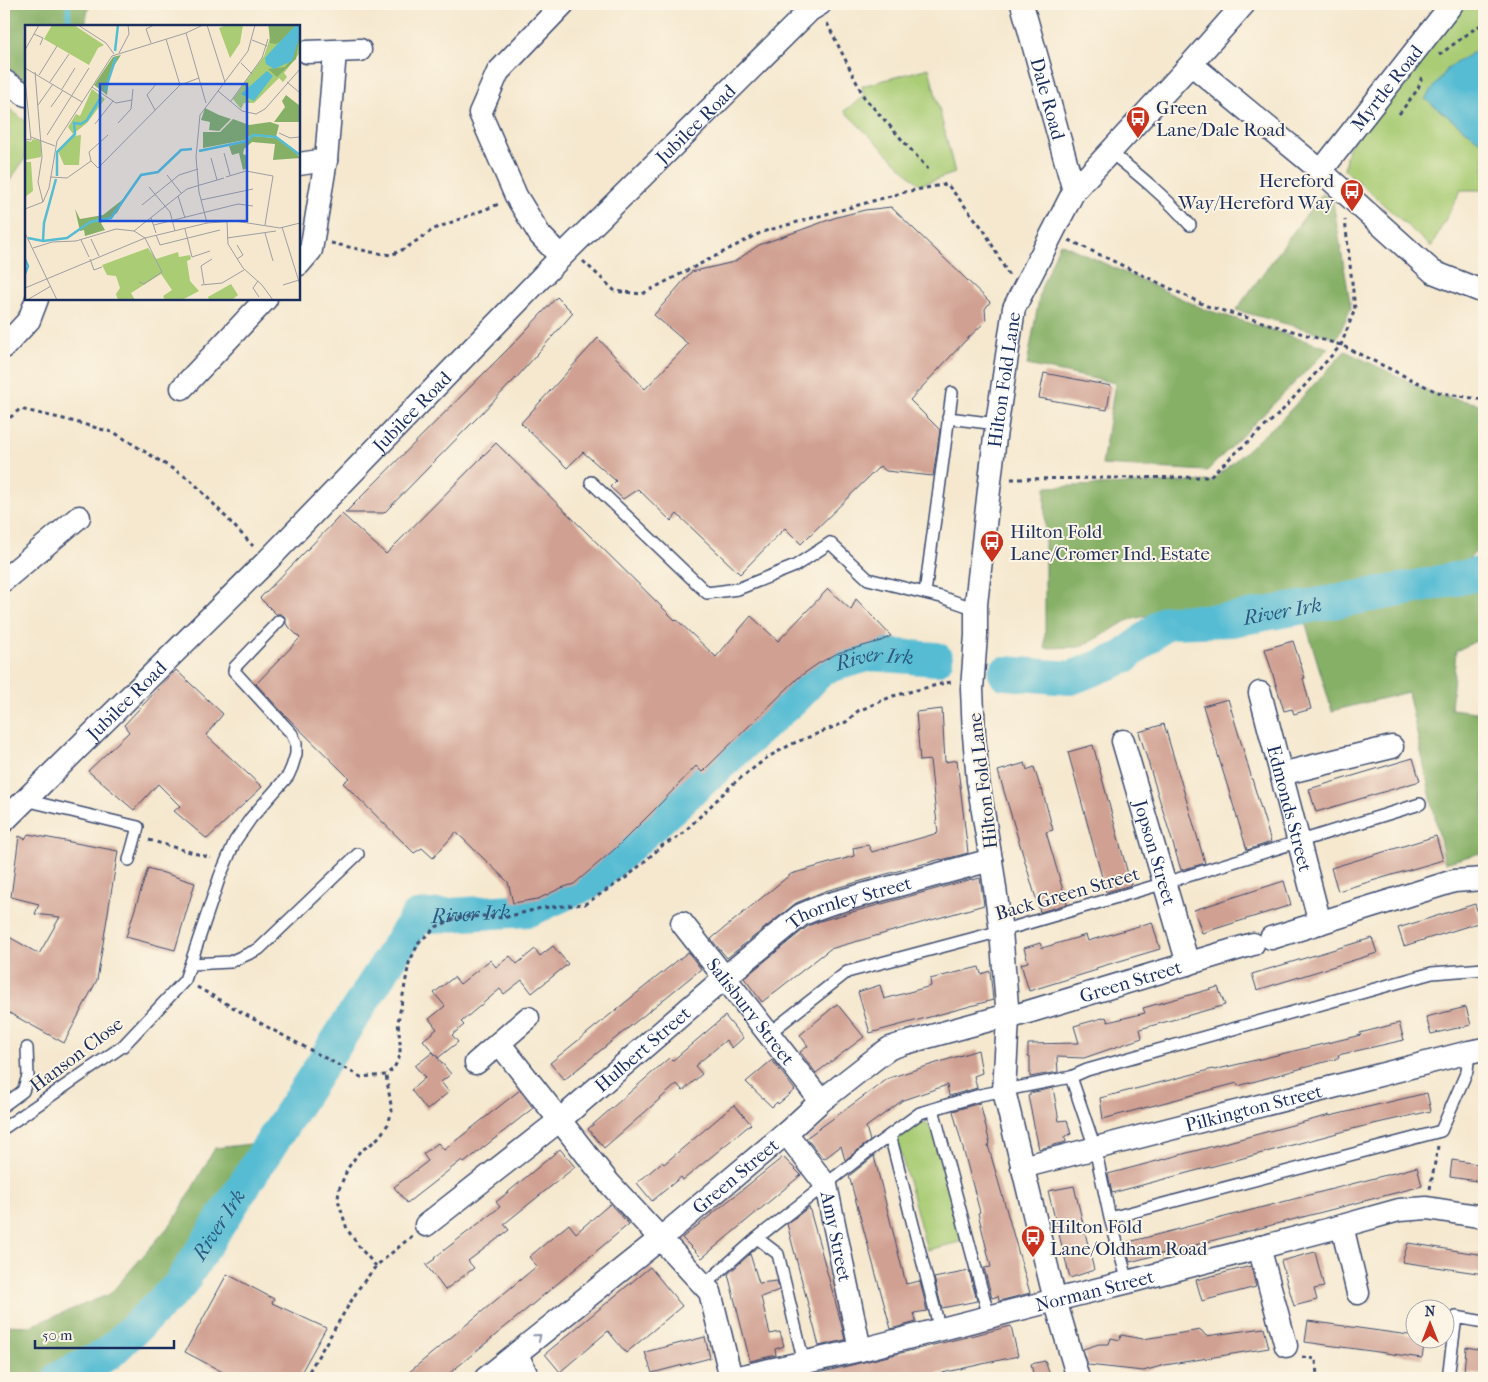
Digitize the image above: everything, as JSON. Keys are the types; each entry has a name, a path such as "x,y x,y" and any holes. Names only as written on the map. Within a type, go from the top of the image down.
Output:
{"street":[{"path":"563,4 498,72 480,112 516,196 540,235 566,253"},
{"name":"Dale Road","path":"1022,4 1074,191"},
{"name":"Hilton Fold Lane","path":"1078,1378 1055,1300 1004,1091 1008,1017 1001,930 978,781 974,735 973,684 976,609 996,424 1014,308 1074,191 1244,4"},
{"name":"Myrtle Road","path":"1321,171 1452,4"},
{"name":"Jubilee Road","path":"4,821 266,562 566,253 814,6"},
{"path":"307,52 360,50"},
{"path":"300,263 312,250 326,160 335,52"},
{"path":"1191,64 1321,171 1433,272 1484,292"},
{"path":"4,81 25,94"},
{"path":"300,164 326,160"},
{"path":"4,348 30,320 37,300"},
{"path":"182,388 265,300"},
{"path":"4,580 79,517"},
{"name":"Edmonds Street","path":"1260,694 1320,923"},
{"name":"Jopson Street","path":"1123,741 1188,964"},
{"path":"1281,774 1392,747"},
{"name":"Thornley Street","path":"724,978 801,915 815,909 991,860"},
{"name":"Green Street","path":"486,1378 661,1238 786,1133 821,1101 890,1048 1008,1017 1188,964 1454,881 1484,879"},
{"name":"Salisbury Street","path":"682,922 821,1101"},
{"name":"Hulbert Street","path":"426,1225 560,1120 724,978"},
{"path":"476,1063 528,1018"},
{"path":"499,1043 609,1183 710,1292 732,1378"},
{"name":"Pilkington Street","path":"1022,1167 1476,1050"},
{"name":"Amy Street","path":"786,1133 826,1185 860,1350"},
{"name":"Norman Street","path":"732,1378 804,1363 940,1330 1259,1248 1398,1210 1426,1208 1484,1217"},
{"path":"1342,1226 1358,1293"},
{"path":"1259,1248 1286,1346"},
{"path":"517,1354 528,1378"}],"lane":[{"path":"1110,152 1153,186 1173,205 1190,226"},
{"path":"925,593 952,393"},
{"path":"948,418 996,424"},
{"path":"591,482 707,593 738,589 754,583 795,566 830,543 868,579 925,593 976,609"},
{"path":"185,980 220,876 235,841 251,818 288,776 296,754 296,743 292,734 234,672 235,667 279,621"},
{"path":"25,800 138,827 129,860"},
{"name":"Back Green Street","path":"768,1034 847,972 1165,883 1420,804"},
{"path":"190,964 230,962 259,949 358,854"},
{"path":"704,1285 757,1238 920,1113 980,1095 1071,1077 1087,1070 1432,973 1484,969"},
{"name":"Hanson Close","path":"4,1128 123,1046 185,980"},
{"path":"4,1105 23,1091 28,1076 27,1048"},
{"path":"1110,1218 1441,1131 1476,1050"},
{"path":"1071,1077 1095,1148 1110,1218 1128,1282"},
{"path":"933,1109 989,1317"},
{"path":"890,1136 940,1330"},
{"path":"757,1238 778,1254 804,1363"},
{"path":"1456,1317 1484,1322"},
{"path":"1448,1378 1449,1350"}],"path":[{"path":"814,6 864,97 928,168"},
{"path":"1434,59 1477,27 1484,24"},
{"path":"1400,114 1418,89 1424,72"},
{"path":"566,253 615,291 642,294 762,232 905,192 947,184 984,230 1020,296"},
{"path":"990,480 1209,476 1280,413 1341,345 1355,309 1342,190"},
{"path":"313,239 392,255 434,229 516,196"},
{"path":"1052,233 1207,306 1341,345 1437,392 1484,400"},
{"path":"4,423 20,409 115,433 192,480 266,562"},
{"path":"185,980 361,1077 386,1075 394,1068 400,1056 398,1022 409,963 419,942 436,927 456,918 482,916 503,918 540,908 585,904 627,877 663,844 680,836 733,784 768,757 792,744 846,722 858,711 893,696 945,683 973,684"},
{"path":"135,836 211,858"},
{"path":"376,1266 347,1229 338,1200 338,1189 348,1168 360,1151 380,1136 388,1124 392,1111 386,1075"},
{"path":"1426,1208 1441,1131"},
{"path":"305,1378 359,1288 376,1266 426,1225"},
{"path":"1286,1346 1286,1355 1316,1359 1317,1378"}],"green space":[{"path":"4,4 89,4 85,25 25,25 25,80 4,65"},
{"path":"1463,4 1484,4 1484,190 1461,190 1431,247 1344,169 1348,148"},
{"path":"929,68 955,173 920,185 844,111 864,97 862,86"},
{"path":"4,104 25,121 25,158 4,189"},
{"path":"1322,193 1333,202 1351,308 1337,338 1236,310"},
{"path":"1060,243 1204,309 1329,348 1207,471 1102,465 1115,383 1027,365 1041,288"},
{"path":"1345,351 1437,395 1484,405 1484,544 1465,563 1275,602 1157,613 1126,621 1079,647 1045,648 1046,487 1212,481 1282,419"},
{"path":"1484,585 1484,637 1456,651 1451,709 1484,713 1484,852 1445,863 1408,692 1332,711 1305,621 1479,589"},
{"path":"922,1120 932,1127 964,1241 927,1250 896,1136"},
{"path":"259,1143 208,1227 174,1304 119,1355 65,1378 4,1378 4,1325 30,1326 110,1294 175,1219 215,1148"}],"water":[{"path":"1484,46 1484,144 1425,99 1449,67"}],"building":[{"path":"891,207 990,302 985,309 986,321 910,400 940,430 933,476 886,471 880,466 801,544 785,528 740,574 677,514 671,521 638,489 623,499 610,487 616,481 583,452 567,468 521,423 598,338 645,389 688,344 654,315 691,272 734,262 759,245 837,217 865,210"},
{"path":"557,297 573,313 518,376 384,513 345,513 512,345"},
{"path":"1044,373 1111,386 1107,410 1039,398"},
{"path":"496,443 676,621 716,657 751,616 778,641 828,589 851,610 856,599 891,636 881,641 838,653 799,677 702,772 696,766 616,848 574,884 538,899 513,903 508,882 456,832 433,858 422,848 414,853 343,783 349,778 256,684 300,638 286,624 284,616 276,614 260,598 342,514 386,554"},
{"path":"1293,641 1305,678 1303,678 1311,709 1294,714 1292,709 1284,711 1265,649"},
{"path":"176,670 223,714 206,735 262,787 207,839 174,811 180,806 158,784 134,810 88,771 129,732 124,725"},
{"path":"1228,699 1271,842 1247,850 1203,706"},
{"path":"942,709 945,762 957,760 968,853 825,891 796,903 727,958 711,939 791,874 854,856 853,848 868,845 872,852 938,833 930,760 920,761 916,712"},
{"path":"1164,724 1205,863 1181,870 1139,732"},
{"path":"1093,745 1131,885 1106,892 1068,752"},
{"path":"1413,758 1420,781 1316,812 1309,789"},
{"path":"1025,763 1027,770 1034,767 1042,789 1053,830 1046,832 1067,904 1040,912 998,771"},
{"path":"28,834 118,851 97,980 64,1043 4,1010 4,934 39,954 60,917 35,914 39,904 11,897 19,836 25,839"},
{"path":"1436,836 1443,860 1338,891 1331,868"},
{"path":"148,868 195,883 175,950 126,937"},
{"path":"980,878 984,905 830,949 762,1002 744,978 808,926 820,921"},
{"path":"1284,881 1291,905 1202,933 1194,910"},
{"path":"1475,904 1481,922 1404,946 1398,928"},
{"path":"1152,922 1160,949 1029,991 1021,964 1028,962 1024,948 1040,943 1042,948 1086,935 1088,941"},
{"path":"1372,938 1377,953 1257,990 1252,974"},
{"path":"553,946 568,964 532,993 522,980 504,994 500,989 461,1022 464,1025 452,1035 458,1042 438,1058 423,1040 437,1029 429,1019 445,1006 434,993 454,977 460,984 490,960 496,967 510,956 517,964 535,949 540,956"},
{"path":"688,952 701,969 564,1080 550,1063"},
{"path":"979,967 981,974 990,971 993,1000 870,1033 858,992 880,985 884,999 931,986 930,979"},
{"path":"1218,987 1225,1005 1140,1029 1142,1038 1084,1058 1057,1057 1058,1072 1030,1077 1028,1044 1079,1043 1074,1026 1106,1017 1108,1022 1145,1013 1143,1008"},
{"path":"837,1004 864,1037 816,1073 800,1052 808,1046 800,1035"},
{"path":"1466,1007 1471,1025 1431,1034 1426,1017"},
{"path":"725,1016 743,1038 732,1048 726,1040 695,1066 702,1074 683,1091 677,1084 604,1148 588,1129 669,1058 672,1061"},
{"path":"1399,1023 1404,1040 1338,1055 1339,1058 1238,1086 1237,1083 1103,1119 1100,1098 1213,1069 1361,1035 1360,1033"},
{"path":"978,1050 982,1073 974,1076 977,1088 949,1096 947,1085 903,1100 866,1127 870,1141 845,1160 841,1146 824,1159 806,1138 889,1078"},
{"path":"433,1052 451,1074 441,1082 449,1092 427,1110 411,1090 425,1078 415,1066"},
{"path":"772,1060 795,1090 772,1107 746,1082"},
{"path":"1053,1088 1059,1121 1067,1120 1071,1134 1065,1136 1066,1142 1039,1149 1028,1096 1030,1093"},
{"path":"520,1090 533,1108 464,1163 462,1160 407,1203 394,1187 428,1161 423,1154 438,1143 444,1150"},
{"path":"1427,1093 1431,1111 1360,1127 1112,1193 1108,1174 1330,1115"},
{"path":"980,1103 990,1144 988,1145 1030,1293 999,1301 998,1296 992,1298 984,1268 991,1267 978,1213 980,1212 953,1111"},
{"path":"734,1105 751,1124 683,1180 681,1177 652,1201 637,1183 662,1162 664,1164"},
{"path":"560,1149 575,1167 504,1224 509,1230 468,1261 474,1268 445,1290 426,1265 500,1207 496,1202"},
{"path":"874,1156 906,1284 920,1281 927,1311 914,1313 916,1322 891,1329 849,1176"},
{"path":"783,1157 801,1175 702,1258 682,1238"},
{"path":"1452,1160 1484,1165 1484,1182 1450,1177"},
{"path":"1417,1167 1422,1186 1130,1262 1125,1243"},
{"path":"1074,1186 1094,1270 1070,1278 1048,1191"},
{"path":"610,1204 629,1224 444,1378 402,1378 537,1266 529,1257 569,1224 576,1233"},
{"path":"809,1207 845,1340 819,1346 787,1224"},
{"path":"1408,1243 1484,1255 1484,1274 1402,1262"},
{"path":"1315,1252 1324,1287 1314,1289 1317,1300 1294,1306 1281,1261"},
{"path":"750,1254 759,1283 777,1281 779,1290 761,1297 770,1334 780,1332 784,1346 775,1349 776,1355 750,1361 728,1274"},
{"path":"1251,1266 1256,1287 1202,1301 1196,1280"},
{"path":"650,1267 682,1306 626,1353 608,1331 560,1372 545,1354"},
{"path":"969,1271 977,1301 942,1308 934,1278"},
{"path":"227,1274 274,1299 272,1303 326,1328 298,1378 234,1378 185,1352"},
{"path":"1308,1321 1406,1335 1406,1350 1423,1350 1422,1358 1305,1342"},
{"path":"1011,1326 1018,1356 920,1378 815,1378 815,1374"},
{"path":"1264,1328 1269,1348 1165,1365 1143,1371 1088,1365 1083,1349 1099,1344 1109,1344 1111,1338 1120,1340 1121,1335 1143,1339 1201,1330 1206,1336"},
{"path":"705,1337 710,1358 652,1373 645,1352"},
{"path":"1466,1347 1484,1350 1484,1375 1464,1373"},
{"path":"1045,1361 1051,1378 1034,1378 1031,1364"}],"waterway":[{"path":"68,4 69,25"},
{"path":"4,136 7,132"},
{"name":"River Irk","path":"1005,673 1071,678 1124,657 1166,622 1232,620 1484,573"},
{"name":"River Irk","path":"59,1378 108,1354 179,1286 417,917 529,910 588,883 798,694 822,668 871,654 936,659"}],"place":[{"name":"Green Lane/Dale Road","path":"1138,139"},
{"name":"Hereford Way/Hereford Way","path":"1352,212"},
{"name":"Hilton Fold Lane/Cromer Ind. Estate","path":"992,563"},
{"name":"Hilton Fold Lane/Oldham Road","path":"1033,1258"}]}
